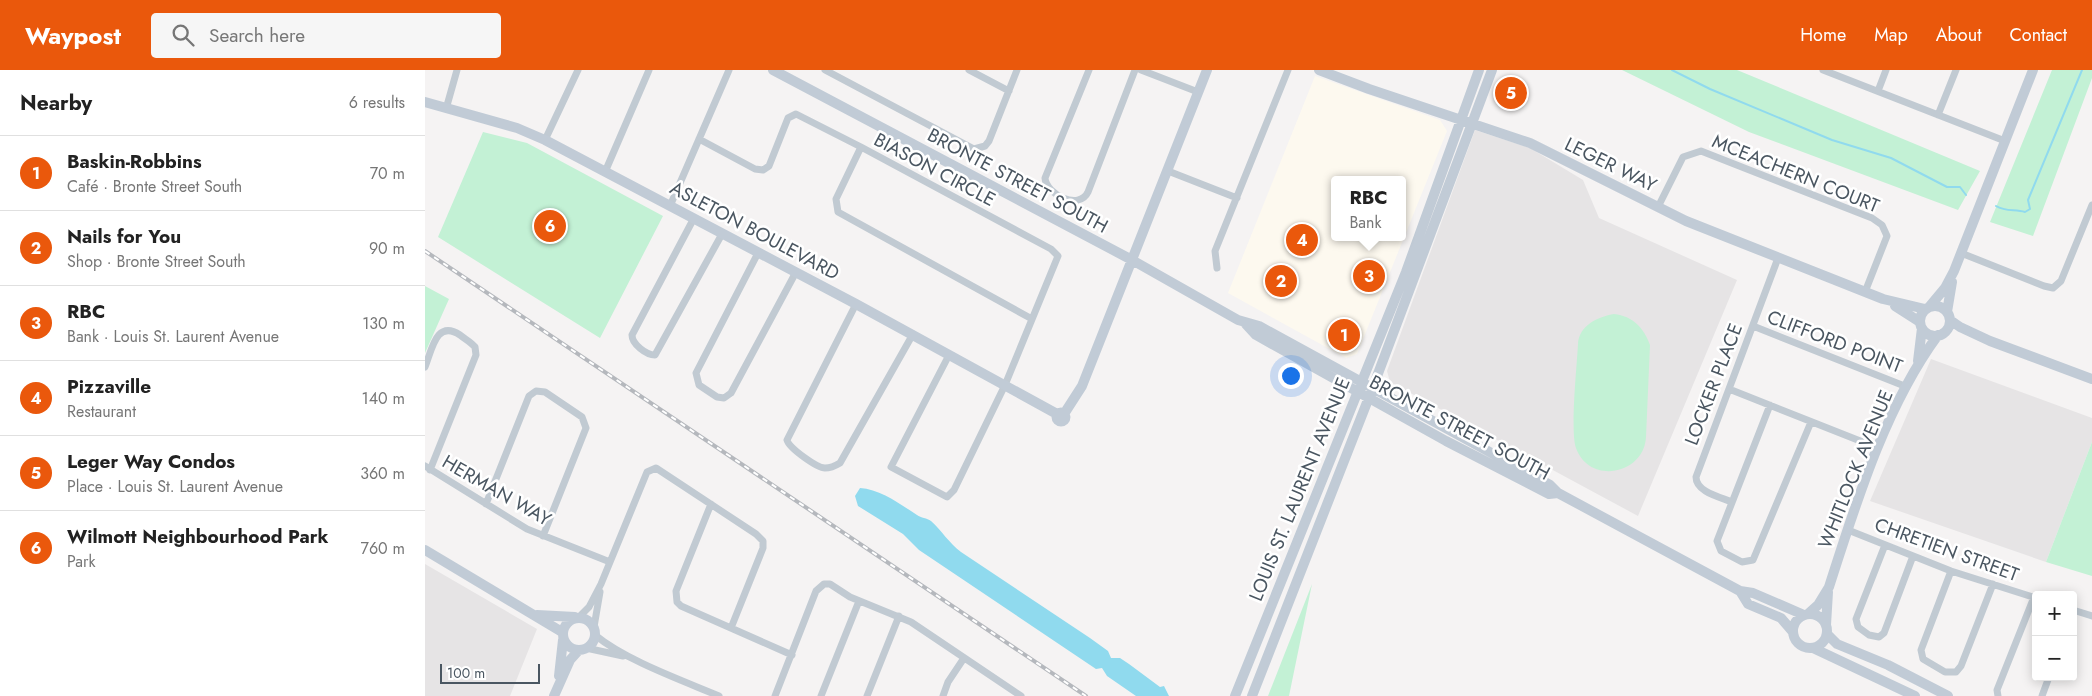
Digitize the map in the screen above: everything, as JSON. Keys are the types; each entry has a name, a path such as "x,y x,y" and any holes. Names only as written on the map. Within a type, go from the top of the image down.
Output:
{"main road":[{"name":"BRONTE STREET SOUTH","path":"773,70 1132,260 1245,324 1256,335 1368,399 1549,494 1558,493"},
{"path":"1132,260 1207,70"},
{"name":"LEGER WAY","path":"1319,70 1369,89 1529,143 1694,224 1883,299 1928,308"},
{"name":"LOUIS ST. LAURENT AVENUE","path":"1235,696 1406,272 1479,70"},
{"name":"LOUIS ST. LAURENT AVENUE","path":"1252,696 1373,387 1492,70"},
{"path":"2033,70 1954,271 1945,288 1928,308 1921,325 1929,334 1942,333 1989,341 2092,379"},
{"name":"ASLETON BOULEVARD","path":"425,102 517,128 545,140 1061,414 1082,386 1132,260"},
{"path":"1942,333 1948,316 1954,271"},
{"name":"LEGER WAY","path":"1883,299 1921,325"},
{"path":"1928,308 1940,306 1948,316 1989,341"},
{"name":"BRONTE STREET SOUTH","path":"1245,324 1259,326 1373,387 1550,485 1558,493 1740,591 1753,593 1806,615"},
{"name":"WHITLOCK AVENUE","path":"1917,364 1921,325"},
{"name":"WHITLOCK AVENUE","path":"1826,630 1829,587 1847,530 1878,448 1917,364 1942,333"},
{"path":"425,550 536,615 563,636 569,647 582,649"},
{"name":"WHITLOCK AVENUE","path":"1806,615 1818,605 1829,587"},
{"name":"BRONTE STREET SOUTH","path":"1740,591 1748,604 1781,618 1793,632"},
{"path":"536,615 577,617 587,620 594,631 592,643 570,660 555,692"},
{"path":"1915,696 1813,648 1801,645 1796,641 1793,632 1795,622 1806,615 1820,616 1829,639 1888,664 1948,696"},
{"path":"555,692 563,657 563,636 567,622 577,617"},
{"path":"1813,648 1819,645 1826,630"}],"street":[{"path":"446,109 457,70"},
{"path":"545,140 578,70"},
{"path":"605,172 649,70"},
{"path":"670,206 729,70"},
{"path":"825,70 974,149 985,146 989,141 1017,70"},
{"path":"969,70 1009,91"},
{"path":"1089,70 1045,178 1051,190 1069,200 1075,201 1086,197 1135,70"},
{"path":"1141,70 1198,92"},
{"path":"1217,268 1215,251 1288,70"},
{"path":"1823,70 2005,141"},
{"path":"1877,91 1886,70"},
{"path":"1938,115 1956,70"},
{"path":"699,139 755,169 763,170 769,166 789,118 796,114 861,147"},
{"name":"BIASON CIRCLE","path":"949,355 891,467 941,496 947,497 954,490 1005,385 1058,256 1055,252 861,147 835,199 837,212 1032,319"},
{"name":"MCEACHERN COURT","path":"1658,207 1683,157 1701,150 1872,218 1882,225 1887,236 1865,292"},
{"path":"1168,171 1237,198"},
{"path":"1961,253 2053,288 2061,282 2092,205"},
{"path":"694,218 632,335 634,343 651,355 655,355 722,234"},
{"path":"758,253 695,375 699,386 717,397 724,398 731,393 796,272"},
{"name":"LOCKER PLACE","path":"1732,502 1699,488 1696,483 1696,477 1778,258"},
{"path":"856,304 787,440 789,447 821,468 832,467 840,463 913,334"},
{"name":"CLIFFORD POINT","path":"1753,326 1907,387"},
{"path":"425,367 437,336 445,330 452,330 475,347 476,356 427,468"},
{"path":"1729,389 1878,448"},
{"path":"486,504 529,396 536,391 545,392 582,417 586,428 543,536"},
{"path":"1769,405 1717,541 1721,551 1742,562 1749,563 1753,560 1811,422"},
{"name":"HERMAN WAY","path":"427,468 527,529 610,562"},
{"path":"577,617 589,607 601,584 643,479 651,469 663,471 756,534 763,541 763,548 731,628"},
{"path":"711,504 676,591 676,598 681,606 791,655"},
{"name":"CHRETIEN STREET","path":"1847,530 1951,571 2032,597"},
{"path":"1885,545 1856,618 1857,627 1869,635 1879,637 1884,633 1913,556"},
{"path":"1951,571 1921,650 1923,659 1945,672 1956,672 1961,666 1993,584"},
{"path":"601,584 594,631 604,642 713,695"},
{"path":"775,696 820,586 830,584 859,601 899,616 916,625 1018,695"},
{"path":"821,696 859,601"},
{"path":"1998,696 1997,690 2032,605"},
{"path":"2077,613 2092,616"},
{"path":"867,696 899,616"},
{"path":"582,649 638,660"},
{"path":"943,696 948,682 964,658"},
{"path":"2042,696 2048,681"}],"shaded area":[{"path":"1315,76 1440,120 1447,131 1406,233 1406,176 1331,176 1331,241 1403,241 1357,354 1346,358 1228,293"},
{"path":"1475,130 1530,148 1583,180 1599,218 1737,280 1638,516 1390,382 1387,371"},
{"path":"1931,359 2092,418 2092,442 2046,562 1870,501"},
{"path":"425,564 537,629 510,696 425,696"}],"green space":[{"path":"1622,70 1737,70 1980,171 1958,210 1749,132"},
{"path":"2052,70 2092,70 2092,78 2033,236 1990,222"},
{"path":"483,132 527,143 663,216 600,338 438,237"},
{"path":"425,286 449,299 425,353"},
{"path":"1614,314 1627,317 1637,324 1645,333 1650,345 1646,437 1643,450 1636,460 1626,467 1615,471 1603,471 1592,467 1583,460 1576,448 1574,440 1575,382 1579,337 1590,323"},
{"path":"2092,442 2092,576 2046,562"},
{"path":"1312,584 1289,696 1268,696"}],"water":[{"path":"860,488 882,494 931,521 961,552 1090,638 1108,651 1111,658 1120,658 1160,687 1164,686 1169,696 1136,696 1107,676 1102,668 1096,669 919,550 903,534 858,506 855,496"}],"waterway":[{"path":"1672,70 1710,89 1832,140 1891,158 1947,187 1960,187 1966,195"},
{"path":"1996,206 2003,209 2025,212 2030,209 2028,200 2082,70"}],"railway":[{"path":"425,251 1086,696"}],"place":[{"name":"Leger Way Condos","path":"1511,93"},
{"name":"Wilmott Neighbourhood Park","path":"550,226"},
{"name":"Pizzaville","path":"1302,240"},
{"name":"RBC","path":"1369,276"},
{"name":"Nails for You","path":"1281,281"},
{"name":"Baskin-Robbins","path":"1344,335"}]}
